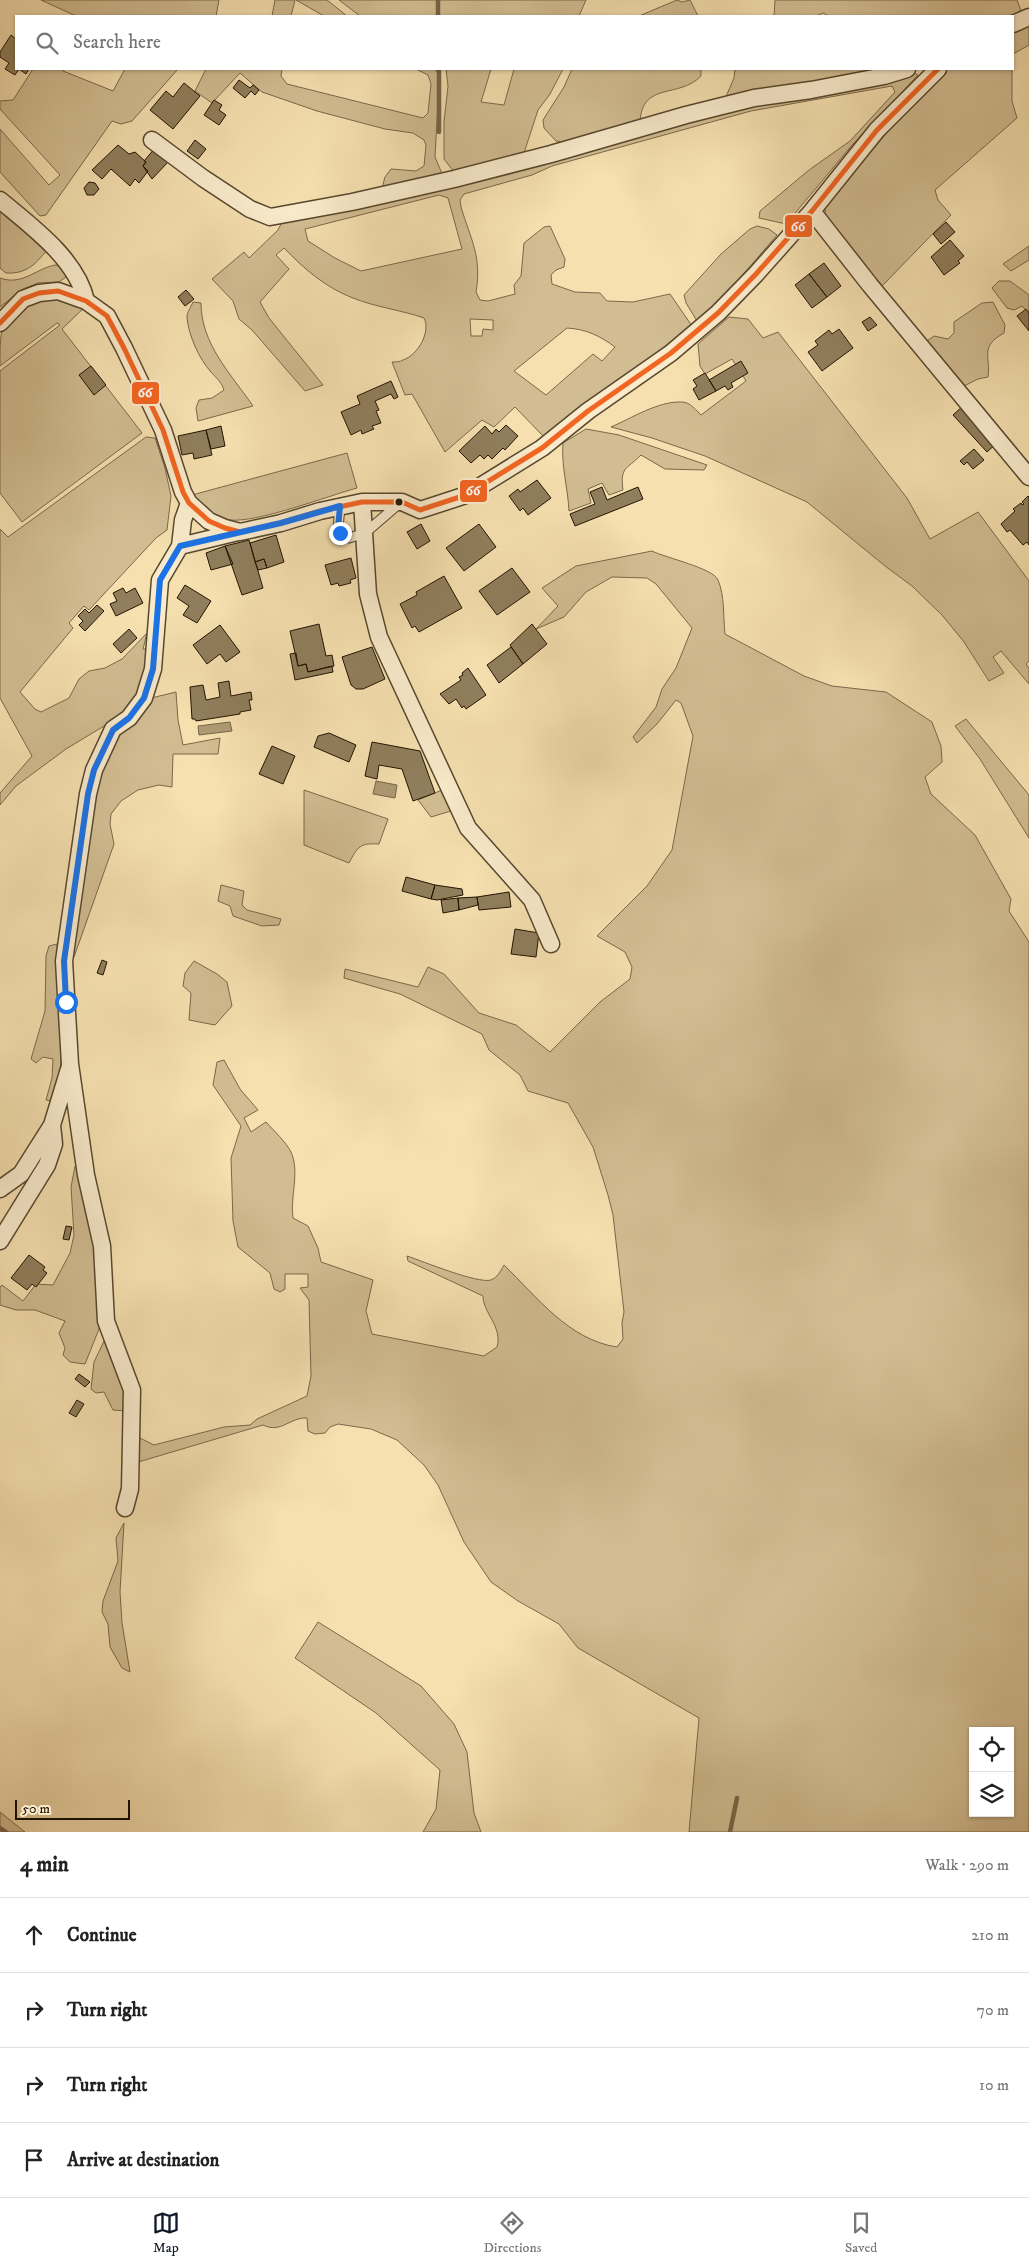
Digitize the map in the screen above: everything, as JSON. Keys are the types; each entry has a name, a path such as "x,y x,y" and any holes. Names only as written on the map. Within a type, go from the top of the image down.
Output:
{"street":[{"path":"1014,24 1029,17"},
{"path":"152,140 250,209 270,217 352,202 454,179 754,98 884,76 904,70"},
{"path":"180,546 362,502 402,502 420,510 466,495 542,448 588,411 671,353 718,313 756,274 812,211 877,130 933,70"},
{"path":"0,200 42,234 83,288 86,301"},
{"path":"812,211 870,285 1029,477"},
{"path":"0,323 23,299 39,292 58,291 86,301 107,316 163,430 183,492 189,503 209,521 240,532"},
{"path":"362,502 368,594 379,637 468,828 532,900 551,944"},
{"path":"125,1508 130,1489 132,1390 106,1322 102,1246 86,1175 70,1064 64,961 88,794 94,770 113,730 129,718 144,698 153,669 160,580 180,546 183,520 189,503"},
{"path":"0,1189 21,1174 52,1125 70,1064"},
{"path":"0,1241 47,1165 54,1144 52,1125"}],"lane":[{"path":"340,506 338,528 340,533 349,538 365,533 402,502"}],"shaded area":[{"path":"41,0 219,0 216,15 74,15"},
{"path":"275,0 295,0 291,15 272,15"},
{"path":"296,0 327,0 346,15 322,15"},
{"path":"339,0 586,0 579,15 359,15"},
{"path":"677,0 682,2 690,0 698,15 641,15"},
{"path":"775,0 1017,0 1021,11 1013,15 827,15 823,13 818,15 774,15"},
{"path":"1029,26 1029,45 1014,53 1014,33"},
{"path":"32,70 63,70 113,91 124,70 177,70 132,121 121,124 112,121 46,215 40,216 0,172 0,129 49,185 60,175 0,109 0,101 13,100"},
{"path":"206,70 282,70 281,76 287,84 423,118 428,113 431,84 428,75 418,70 436,70 439,74 439,83 435,157 443,176 381,192 385,177 391,169 416,171 424,166 426,145 424,140 413,133 385,129 317,111 262,92 240,73 212,103 195,91"},
{"path":"446,70 491,70 481,102 504,105 514,70 562,70 550,94 538,110 523,156 454,172 444,159 444,122 448,86"},
{"path":"572,70 701,70 701,76 692,83 654,95 642,109 640,122 564,142 556,141 544,128 543,120 564,87"},
{"path":"735,70 884,70 725,99 734,78"},
{"path":"947,70 1012,70 1012,101 1017,118 935,190 938,200 951,215 882,286 828,221 825,212 826,205 922,91"},
{"path":"914,73 918,75 853,144 786,224 759,218 760,211 809,170 850,141 895,92 892,86 751,111 552,166 532,175 464,194 460,200 461,207 477,258 476,292 480,300 488,301 515,294 514,285 521,276 524,243 544,227 550,226 565,259 564,267 556,270 551,275 552,284 575,292 600,293 607,301 633,302 670,294 692,326 544,437 515,407 494,427 482,420 445,452 412,394 405,395 392,362 408,357 418,348 426,330 424,318 370,304 343,294 316,277 284,248 276,255 289,269 260,302 269,318 323,385 305,391 252,330 239,319 233,301 212,279 244,252 249,258 278,230 283,220 710,113 882,81","holes":["439,195 448,198 462,249 361,271 308,241 305,229","470,319 493,320 493,330 483,329 482,336 471,336","567,328 592,334 615,347 602,361 593,354 546,395 514,371"]},
{"path":"0,207 47,250 30,268 19,272 6,273 0,268"},
{"path":"757,226 769,229 777,235 729,291 697,321 686,303 684,295 721,254 750,229"},
{"path":"1029,246 1029,260 1011,271 1003,264"},
{"path":"55,265 63,266 67,271 66,277 59,282 38,283 23,289 0,307 0,278 15,280"},
{"path":"999,281 1010,281 1029,295 1029,314 1022,306 1014,310 1007,308 992,288"},
{"path":"38,298 57,298 88,304 62,329 142,433 22,522 0,493 0,371 60,325 57,323 0,366 1,339 2,331 9,318"},
{"path":"193,302 201,303 202,318 212,345 253,406 198,421 196,408 199,400 212,398 224,390 220,382 202,360 192,338 187,317"},
{"path":"993,302 1005,325 1004,333 991,343 989,348 988,377 978,379 962,387 924,343 934,336 948,339 954,333 954,322 982,303"},
{"path":"729,317 748,319 763,338 778,332 907,498 930,539 978,512 1029,581 1029,661 1026,664 1029,668 1029,684 1001,651 993,657 1004,673 989,681 964,642 942,615 912,586 807,502 705,456 652,438 611,427 645,411 673,402 688,403 701,415 746,381 732,359 705,374 700,366 698,344"},
{"path":"586,429 619,435 707,465 704,470 665,469 641,455 623,473 623,490 609,495 602,483 588,489 591,503 569,511 563,443"},
{"path":"146,437 155,438 165,468 171,496 167,530 156,538 89,610 84,606 69,623 73,628 20,692 35,709 41,712 69,698 79,679 89,671 105,668 122,659 147,633 143,649 149,649 137,696 124,714 66,749 16,786 0,805 0,793 32,756 0,698 0,529 8,537"},
{"path":"347,453 357,488 293,508 242,520 230,520 218,517 192,495"},
{"path":"652,551 699,567 708,571 718,580 723,600 725,634 804,676 832,686 886,692 932,722 941,746 942,762 925,777 931,794 975,835 1011,899 1009,911 1029,942 1029,1832 689,1832 699,1718 578,1648 559,1624 518,1601 491,1582 464,1542 438,1485 424,1465 397,1440 371,1429 338,1424 330,1427 325,1433 315,1434 308,1431 307,1418 301,1418 275,1428 263,1425 135,1463 136,1436 154,1445 224,1427 250,1425 257,1419 307,1396 311,1376 309,1300 300,1288 308,1287 308,1274 285,1274 285,1289 280,1292 274,1289 270,1273 238,1247 233,1221 231,1158 241,1126 213,1085 217,1062 224,1060 240,1089 258,1110 244,1118 251,1132 266,1122 283,1140 291,1152 295,1168 293,1218 308,1226 318,1248 321,1262 373,1280 366,1311 372,1334 484,1356 497,1347 497,1333 483,1296 408,1261 407,1256 474,1279 484,1280 491,1280 499,1274 504,1265 555,1315 584,1336 600,1343 617,1347 623,1339 622,1323 624,1312 613,1215 593,1147 568,1103 528,1091 520,1075 489,1050 482,1034 400,994 344,978 345,969 418,987 428,967 444,974 479,1013 516,1025 550,1052 600,1002 630,979 632,967 625,952 597,936 647,886 672,850 693,736 681,703 676,700 657,724 637,743 633,737 656,707 662,689 676,668 692,628 656,584 647,578 612,577 586,592 564,617 536,629 558,606 542,588 576,566"},
{"path":"176,692 178,720 183,745 220,738 218,754 173,754 172,787 159,785 138,790 121,801 111,814 110,824 114,844 74,957 70,960 93,794 112,736 147,699"},
{"path":"966,719 1029,795 1029,838 980,759 955,726"},
{"path":"230,722 232,731 199,735 198,726"},
{"path":"376,781 397,785 395,798 373,794"},
{"path":"304,790 388,819 379,844 368,844 360,847 349,863 304,845"},
{"path":"442,790 451,811 431,817 418,800"},
{"path":"221,885 244,891 242,905 247,910 281,919 279,925 262,926 233,916 230,906 218,901"},
{"path":"57,944 62,1048 60,1072 52,1101 46,1100 52,1078 53,1059 43,1057 36,1063 31,1059 45,1011 46,956 49,946"},
{"path":"194,961 227,982 232,1006 215,1025 189,1020 191,993 183,986 185,973"},
{"path":"75,1166 78,1167 95,1239 101,1324 85,1364 70,1362 63,1355 65,1348 59,1333 65,1321 35,1310 16,1310 0,1305 0,1287 2,1285 23,1301 36,1284 53,1285 70,1253 74,1235 71,1187"},
{"path":"107,1335 125,1379 126,1411 113,1410 104,1392 96,1393 91,1389 94,1362"},
{"path":"124,1523 120,1592 122,1623 130,1672 122,1668 110,1647 108,1624 102,1612 103,1601 118,1561 116,1538"},
{"path":"318,1622 421,1686 454,1724 467,1752 474,1813 481,1832 423,1832 436,1809 440,1770 376,1713 295,1658"},
{"path":"0,1812 25,1832 0,1832"}],"building":[{"path":"11,35 15,38 15,70 18,70 15,75 5,69 9,63 0,57 0,52"},
{"path":"20,70 28,70 26,74"},
{"path":"239,80 250,88 253,85 259,90 255,95 251,91 245,98 233,88"},
{"path":"184,83 200,96 173,129 150,110 166,91 173,97"},
{"path":"214,100 222,105 219,110 226,115 219,125 204,115"},
{"path":"195,140 206,149 198,159 187,151"},
{"path":"118,145 129,154 135,152 146,162 143,166 148,171 139,183 135,179 130,186 111,169 102,179 92,170"},
{"path":"155,148 169,161 152,179 143,166 146,162 144,161"},
{"path":"89,182 95,183 99,189 94,195 87,195 84,188"},
{"path":"946,222 955,232 941,244 933,234"},
{"path":"950,240 964,256 958,261 960,263 944,275 931,257"},
{"path":"824,263 841,286 827,297 809,274"},
{"path":"809,274 827,297 812,308 795,285"},
{"path":"186,290 194,299 185,306 178,297"},
{"path":"1026,309 1029,313 1029,331 1017,316"},
{"path":"870,317 877,325 868,331 862,322"},
{"path":"839,329 853,348 822,371 808,352 818,345 815,341 829,330 832,334"},
{"path":"741,361 748,373 731,383 733,387 728,390 725,386 716,391 709,380"},
{"path":"91,366 106,385 94,395 79,375"},
{"path":"705,373 716,391 699,400 693,389 697,386 693,380"},
{"path":"391,381 398,397 394,399 391,394 375,401 379,410 376,411 381,423 372,426 374,429 362,434 361,430 351,435 341,412 360,404 357,396"},
{"path":"964,405 998,442 987,452 953,415"},
{"path":"506,425 518,436 505,450 503,448 492,459 488,455 484,459 480,455 471,463 459,451 485,426 492,434 496,429 499,432"},
{"path":"221,426 225,446 211,449 206,430"},
{"path":"206,430 212,455 194,459 193,453 182,455 178,436"},
{"path":"974,449 984,460 973,469 967,462 964,465 960,461"},
{"path":"537,480 551,498 528,515 523,508 520,511 509,496 518,489 520,492"},
{"path":"602,487 607,500 638,487 643,499 575,526 570,514 595,504 590,492"},
{"path":"1028,496 1029,545 1027,542 1023,545 1010,530 1007,532 1001,524 1015,511 1013,509 1021,503 1022,505 1024,504 1022,502"},
{"path":"421,524 430,541 417,549 407,532"},
{"path":"479,524 496,547 464,571 446,548"},
{"path":"276,535 284,562 267,568 264,559 255,562 250,543"},
{"path":"249,540 263,588 242,595 225,546"},
{"path":"225,546 233,564 211,570 206,553"},
{"path":"351,558 356,578 350,580 351,583 339,586 338,583 331,585 325,565"},
{"path":"264,559 267,568 258,570 255,562"},
{"path":"512,568 530,592 497,615 479,591"},
{"path":"444,576 462,608 419,632 415,626 412,628 400,604 417,595 416,592"},
{"path":"185,585 211,601 197,623 183,615 189,606 177,598"},
{"path":"123,588 126,593 135,588 143,603 116,616 110,604 117,601 113,593"},
{"path":"97,605 104,611 85,631 79,625 83,621 78,616 85,609 89,613"},
{"path":"319,624 326,656 332,655 334,666 308,672 306,664 298,666 290,631"},
{"path":"532,624 547,644 523,664 510,645"},
{"path":"220,625 240,652 226,662 220,654 207,664 193,645"},
{"path":"129,629 137,638 121,653 113,644"},
{"path":"372,647 385,679 363,689 356,689 351,685 342,657"},
{"path":"511,647 523,664 499,683 487,665"},
{"path":"296,653 298,666 306,664 308,672 332,666 333,672 295,680 290,654"},
{"path":"468,668 486,695 466,709 464,706 462,708 456,699 449,704 440,694 461,680 459,677"},
{"path":"229,681 231,696 251,692 252,700 249,700 251,710 240,712 240,714 196,721 192,719 190,687 203,685 206,700 220,697 218,683"},
{"path":"329,733 356,745 349,762 314,747 318,736"},
{"path":"372,742 420,751 435,793 413,801 402,769 379,765 377,779 365,776"},
{"path":"272,746 295,756 283,784 259,774"},
{"path":"406,877 435,885 431,899 402,891"},
{"path":"435,885 462,889 463,895 437,900 431,899"},
{"path":"509,892 511,907 479,910 477,897"},
{"path":"477,897 478,905 459,910 458,898"},
{"path":"458,898 459,910 443,913 441,900"},
{"path":"515,929 539,933 536,957 511,954"},
{"path":"102,960 107,962 103,975 97,973"},
{"path":"66,1226 72,1227 69,1240 63,1239"},
{"path":"29,1255 45,1267 43,1270 47,1273 36,1287 32,1284 27,1290 11,1278"},
{"path":"79,1374 90,1382 85,1387 75,1379"},
{"path":"77,1400 84,1404 76,1417 69,1413"}],"waterway":[{"path":"438,0 438,15"},
{"path":"439,70 439,132"},
{"path":"730,1832 737,1798"},
{"path":"0,1828 6,1832"}],"transit line":[{"name":"66","path":"0,323 23,299 39,293 58,291 86,301 107,316 163,430 183,492 189,503 209,521 240,532 362,502 402,502 420,510 466,495 542,448 588,411 671,353 718,313 756,274 812,211 877,130 937,70"}],"route":[{"path":"66,1002 64,961 88,794 94,770 113,730 129,718 144,698 153,669 160,580 180,546 281,523 340,506 338,523 340,533"}]}
